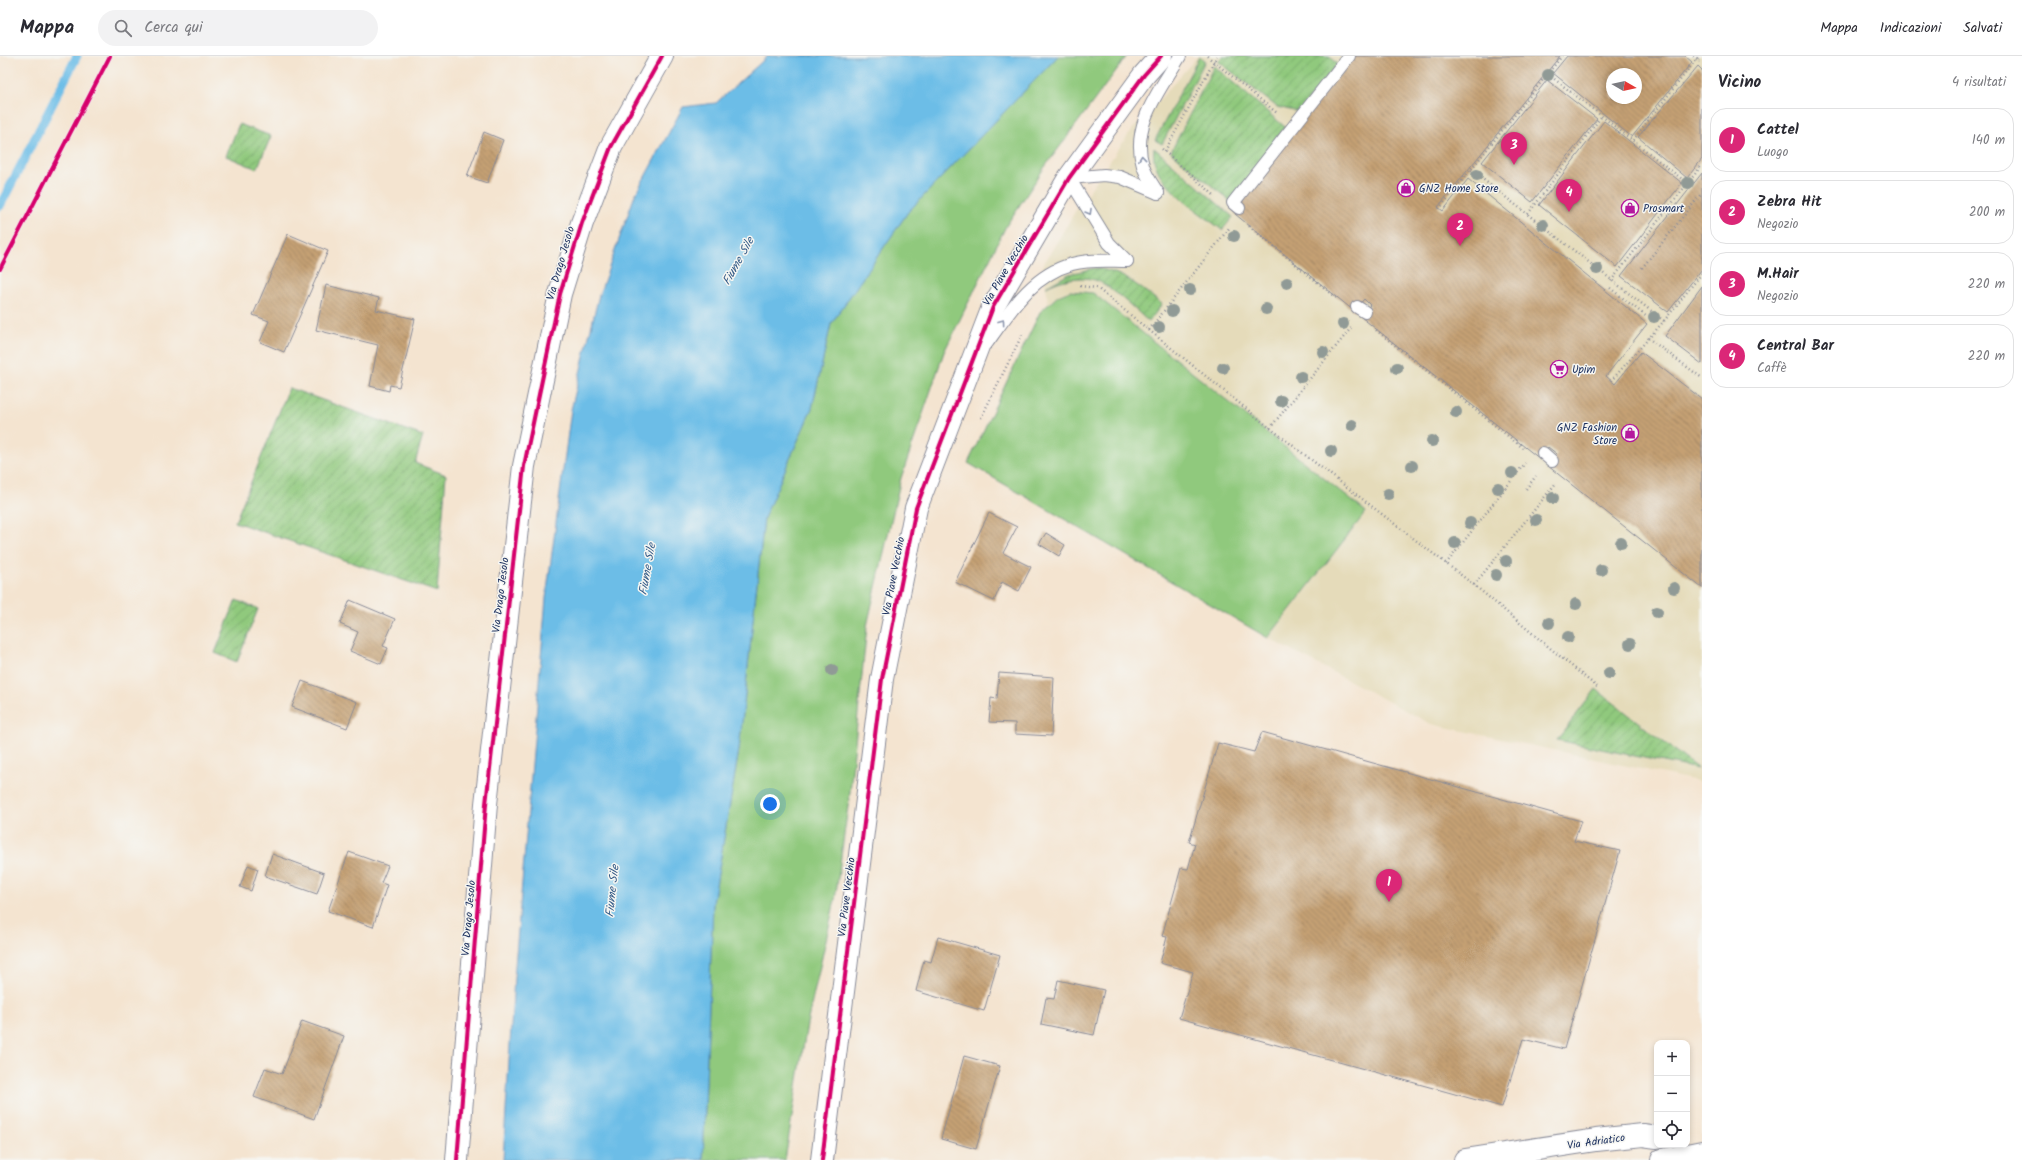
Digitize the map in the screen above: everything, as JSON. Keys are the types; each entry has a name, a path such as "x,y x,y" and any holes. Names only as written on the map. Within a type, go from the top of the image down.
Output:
{"street":[{"name":"Via Drago Jesolo","path":"457,1160 486,804 524,466 560,294 582,223 611,147 662,56"},
{"name":"Via Piave Vecchio","path":"822,1160 882,679 916,508 993,307 1069,178 1144,75 1160,56"},
{"name":"Via Adriatico","path":"1464,1160 1596,1140 1643,1135 1654,1137"},
{"path":"1690,1144 1702,1146"},
{"path":"1662,1160 1702,1152"}],"lane":[{"path":"970,365 1021,296 1058,269 1073,264 1092,261 1127,260 1109,243 1069,178 1104,175 1120,177 1158,193 1143,166 1141,143 1143,127 1146,113 1180,56"},
{"path":"1239,208 1233,203 1349,56"}],"path":[{"path":"1207,56 1293,126"},
{"path":"1165,152 1213,60 1217,56"},
{"path":"1439,209 1562,56"},
{"path":"1692,56 1702,64"},
{"path":"1632,140 1699,56"},
{"path":"1548,74 1687,183"},
{"path":"1528,214 1601,117"},
{"path":"1611,281 1702,165"},
{"path":"1471,170 1664,321"},
{"path":"1642,268 1702,193"},
{"path":"1149,330 1234,222"},
{"path":"1611,381 1664,321 1702,273"},
{"path":"1075,286 1097,288 1270,428 1474,585 1597,687"},
{"path":"1610,288 1647,317"},
{"path":"1270,428 1355,323"},
{"path":"979,422 1024,331"},
{"path":"1648,338 1702,378"},
{"path":"1446,564 1527,461"},
{"path":"1474,585 1560,478"}],"shaded area":[{"path":"1198,56 1702,56 1702,782 1431,724 1268,638 1366,512 1058,296 1048,303 1043,265 1076,210 1131,131"}],"green space":[{"path":"1058,56 1127,56 1044,168 1006,226 944,352 901,478 867,626 850,792 835,900 807,1024 785,1160 703,1160 713,903 739,750 764,518 812,408 831,324 908,212"},
{"path":"1223,56 1329,56 1337,64 1299,112 1277,107 1218,61"},
{"path":"1199,57 1205,61 1162,144 1155,140"},
{"path":"1214,66 1285,127 1230,201 1171,152"},
{"path":"239,124 271,136 257,169 226,156"},
{"path":"1154,148 1233,217 1222,230 1177,195 1167,184 1154,161"},
{"path":"1095,268 1114,273 1131,281 1162,304 1149,322 1116,293 1098,281 1078,278 1058,282 1046,287 1069,274"},
{"path":"1070,291 1093,293 1366,512 1268,638 968,463 1040,312 1058,296"},
{"path":"289,388 423,436 415,463 446,475 437,592 235,522"},
{"path":"236,600 258,609 237,662 215,653"},
{"path":"1596,689 1698,769 1557,740"}],"water":[{"name":"Fiume Sile","path":"768,56 1058,56 908,212 831,324 812,408 764,518 739,750 713,903 703,1160 503,1160 514,978 546,598 571,410 599,295 635,195 683,107 716,103"}],"building":[{"path":"1354,56 1560,56 1438,207 1443,211 1468,179 1647,324 1606,376 1615,384 1641,352 1702,399 1702,588 1548,466 1557,454 1548,447 1540,459 1361,317 1370,305 1364,299 1354,311 1235,214 1265,166"},
{"path":"1567,56 1685,56 1692,62 1632,137 1553,73"},
{"path":"1698,66 1702,70 1702,159 1687,178 1638,137"},
{"path":"1547,80 1597,119 1532,202 1482,162"},
{"path":"1604,121 1682,183 1617,267 1539,205"},
{"path":"484,132 503,140 487,183 467,176"},
{"path":"1702,173 1702,269 1668,312 1621,276"},
{"path":"288,234 328,251 284,352 260,342 269,321 253,315"},
{"path":"326,285 379,298 376,310 415,319 399,387 390,385 389,391 370,386 378,345 316,330"},
{"path":"1702,286 1702,364 1665,336"},
{"path":"989,513 1017,527 1003,553 1031,567 1019,591 1002,582 994,601 955,582"},
{"path":"1046,533 1065,545 1059,556 1039,544"},
{"path":"350,600 395,619 383,646 388,648 381,664 350,651 358,632 340,624"},
{"path":"999,673 1054,677 1051,736 1015,734 1015,723 989,722 991,698 997,699"},
{"path":"302,681 357,702 347,728 292,707"},
{"path":"1262,732 1581,821 1574,841 1620,851 1564,1049 1523,1039 1502,1107 1179,1018 1193,972 1160,963 1167,937 1162,936 1181,868 1188,869 1195,844 1189,842 1218,743 1254,752"},
{"path":"349,852 388,866 381,883 387,885 373,927 328,911"},
{"path":"272,854 324,873 317,894 265,876"},
{"path":"248,865 258,869 251,891 240,887"},
{"path":"938,937 1000,955 984,1011 916,991 924,960 931,962"},
{"path":"1058,980 1104,990 1094,1035 1041,1024 1046,998 1054,999"},
{"path":"302,1021 344,1036 314,1119 254,1097 265,1068 282,1074"},
{"path":"964,1056 1000,1066 976,1149 941,1139"}],"waterway":[{"path":"0,206 77,56"}],"cycle path":[{"path":"0,269 110,56"},
{"path":"457,1160 486,804 524,466 560,294 582,223 611,147 662,56"},
{"path":"822,1160 882,679 916,508 993,307 1069,178 1144,75 1161,56"}],"place":[{"name":"M.Hair","path":"1514,165"},
{"name":"GNZ Home Store","path":"1406,188"},
{"name":"Prosmart","path":"1630,208"},
{"name":"Central Bar","path":"1569,212"},
{"name":"Zebra Hit","path":"1460,246"},
{"name":"Upim","path":"1559,369"},
{"name":"GNZ Fashion Store","path":"1630,433"},
{"name":"Cattel","path":"1389,902"}]}
